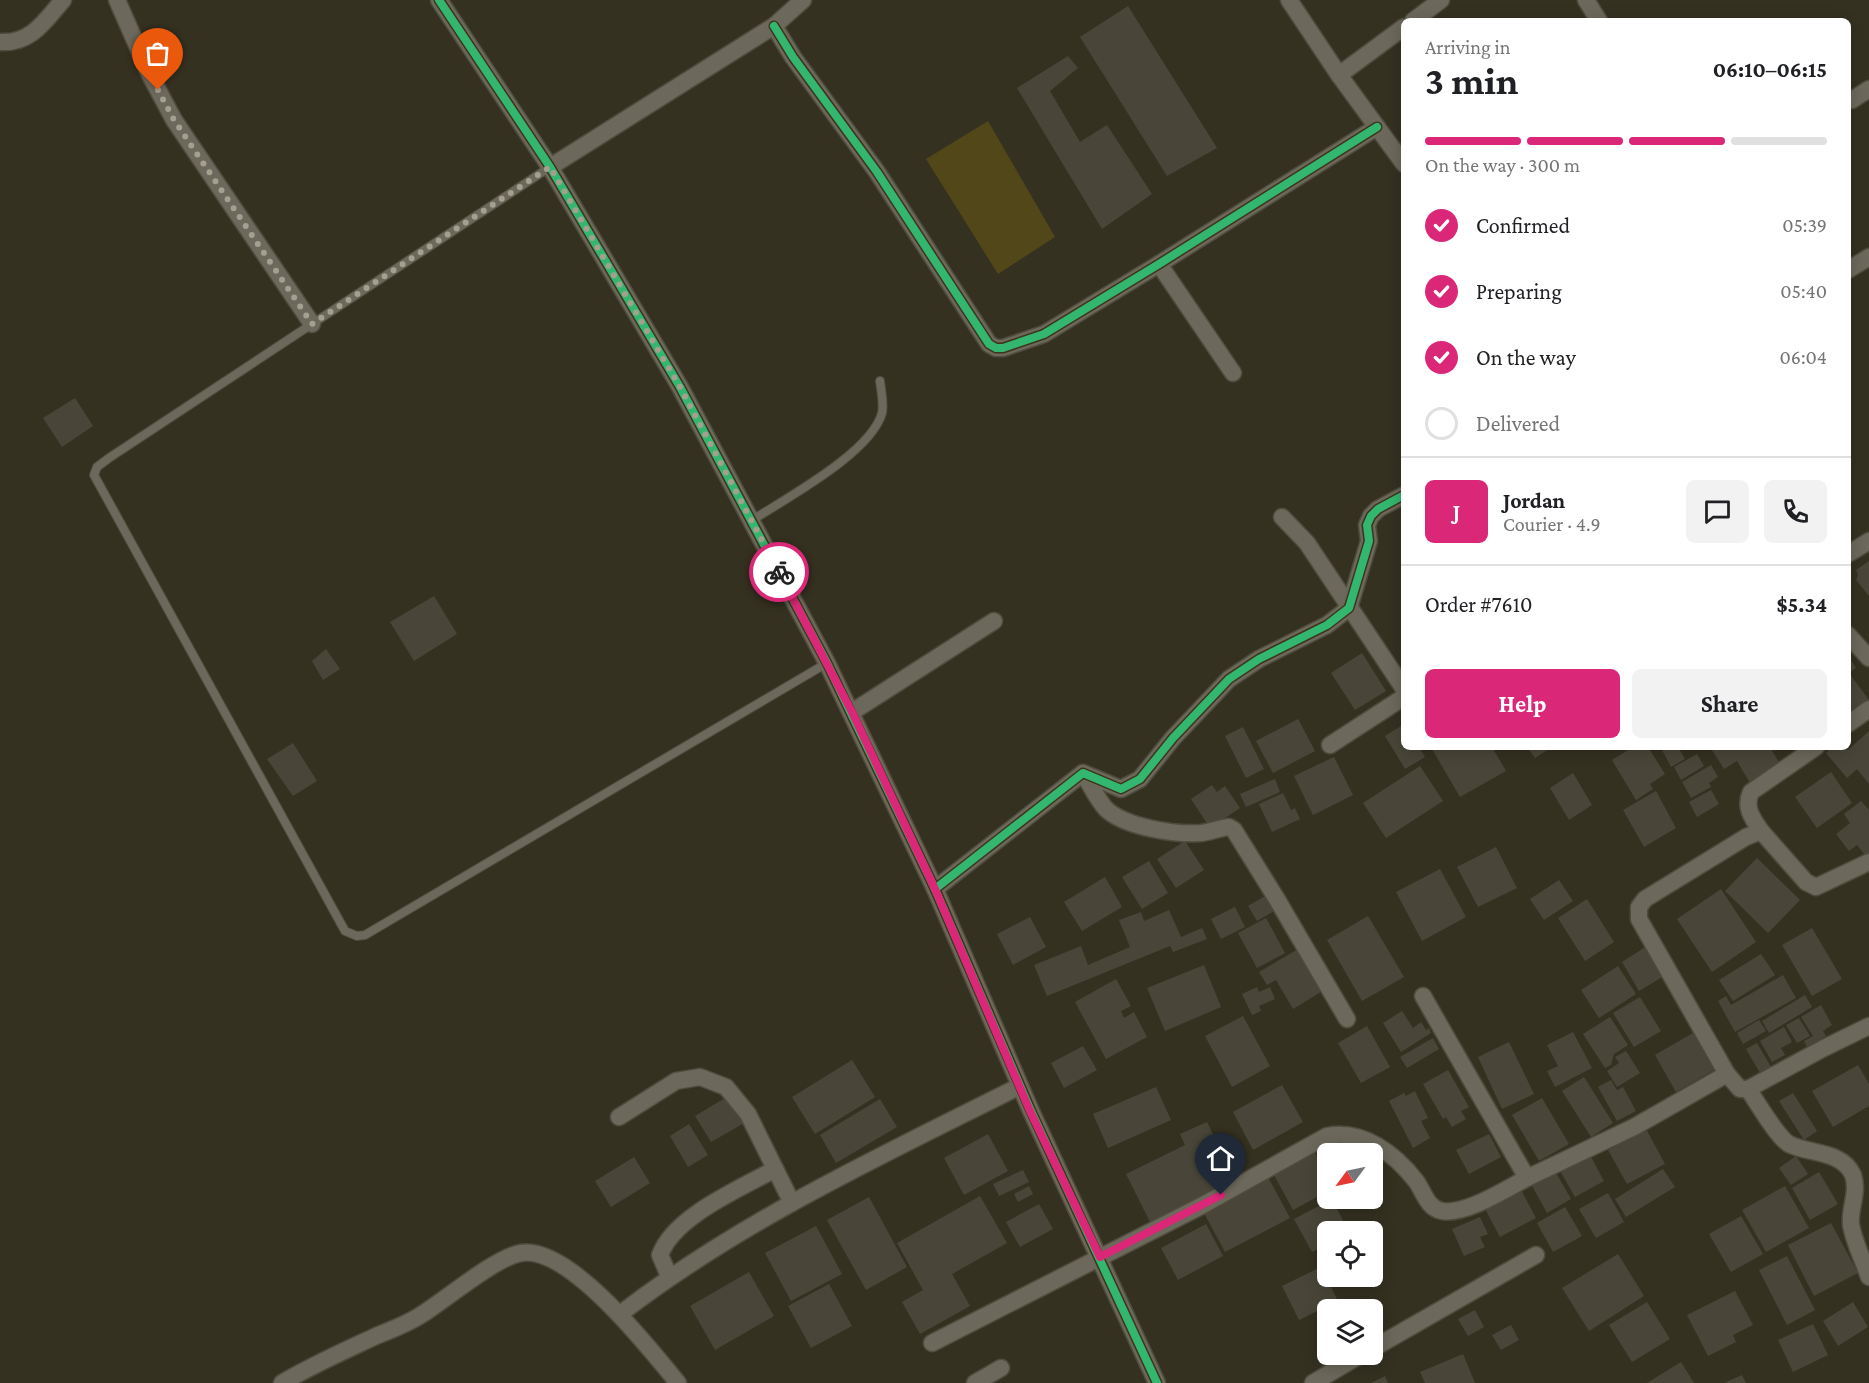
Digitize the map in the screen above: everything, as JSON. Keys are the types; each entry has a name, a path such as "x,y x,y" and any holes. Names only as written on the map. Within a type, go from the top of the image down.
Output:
{"street":[{"path":"0,42 12,42 28,37 63,0"},
{"path":"117,0 150,75 174,120 312,324"},
{"path":"439,0 550,167 680,387 827,663 935,889 1020,1086 1158,1383"},
{"path":"550,167 774,26 803,0"},
{"path":"1288,0 1401,160"},
{"path":"1417,18 1441,0"},
{"path":"1586,0 1597,18"},
{"path":"774,26 877,172 989,344 996,348 1003,348 1044,334 1377,127"},
{"path":"1339,75 1401,29"},
{"path":"1852,100 1869,89"},
{"path":"1851,268 1869,257"},
{"path":"1159,264 1233,373"},
{"path":"1083,773 1121,789 1140,779 1173,738 1229,679 1259,658 1327,625 1349,608 1369,541 1367,525 1371,516 1378,509 1401,497"},
{"path":"1282,517 1307,543 1401,684"},
{"path":"1851,552 1869,541"},
{"path":"852,712 994,621"},
{"path":"1851,638 1869,658"},
{"path":"1330,745 1401,699"},
{"path":"1851,722 1869,710"},
{"path":"1812,750 1751,792 1748,799 1749,812 1761,831 1806,882 1816,887 1869,862"},
{"path":"935,889 1083,773"},
{"path":"1083,773 1105,807 1118,818 1174,832 1201,833 1229,827 1234,830 1347,1019"},
{"path":"1761,831 1746,837 1645,899 1640,907 1639,919 1727,1074 1740,1089 1749,1089 1869,1026"},
{"path":"1423,996 1527,1178"},
{"path":"932,1343 1203,1205 1327,1136 1353,1135 1375,1143 1400,1164 1416,1182 1428,1203 1442,1211 1474,1206 1634,1127 1727,1074"},
{"path":"619,1117 676,1081 700,1077 726,1087 748,1114 792,1203"},
{"path":"620,1314 669,1276 792,1203 854,1169 1020,1086"},
{"path":"1749,1089 1773,1126 1788,1144 1806,1150 1824,1152 1842,1163 1852,1174 1856,1198 1852,1209 1851,1224 1869,1277"},
{"path":"669,1276 660,1255 664,1243 672,1234 696,1214 775,1169"},
{"path":"282,1383 310,1366 419,1317 504,1258 522,1252 540,1255 559,1264 581,1279 620,1314 678,1383"},
{"path":"1383,1343 1536,1255"},
{"path":"1313,1383 1343,1365"},
{"path":"975,1383 1001,1368"}],"lane":[{"path":"550,167 109,458 97,467 94,475 345,931 357,936 366,935 827,663"},
{"path":"751,520 847,458 870,437 882,412 880,381"}],"shaded area":[{"path":"988,121 1055,237 998,274 926,159"}],"building":[{"path":"1128,6 1217,148 1167,176 1080,37"},
{"path":"1068,56 1078,68 1050,91 1080,142 1107,125 1152,194 1102,229 1017,88"},
{"path":"75,398 93,426 62,447 43,418"},
{"path":"1869,561 1869,596 1856,580 1858,575 1856,570"},
{"path":"434,596 457,634 414,661 390,622"},
{"path":"326,649 340,669 323,680 312,661"},
{"path":"1362,653 1386,691 1355,710 1331,673"},
{"path":"1851,660 1856,668 1851,672"},
{"path":"1851,676 1869,700 1869,704 1851,717"},
{"path":"1298,719 1315,751 1273,773 1256,741"},
{"path":"1401,726 1401,750 1421,750 1425,757 1405,769 1385,736"},
{"path":"1243,727 1264,769 1246,778 1225,736"},
{"path":"1869,731 1869,784 1857,769 1847,778 1826,753 1829,750 1851,750 1851,747"},
{"path":"293,743 317,781 293,796 267,759"},
{"path":"1433,750 1494,750 1506,771 1460,797"},
{"path":"1529,750 1547,750 1535,758"},
{"path":"1628,750 1650,750 1665,774 1650,784 1653,789 1636,800 1612,760"},
{"path":"1662,750 1680,750 1685,759 1671,767"},
{"path":"1712,750 1772,750 1780,764 1750,783 1737,761 1724,769"},
{"path":"1697,754 1704,766 1681,780 1674,767"},
{"path":"1334,757 1353,795 1313,815 1294,776"},
{"path":"1711,765 1718,777 1709,783 1711,787 1691,798 1682,782"},
{"path":"1420,766 1443,801 1386,838 1363,803"},
{"path":"1831,772 1852,803 1817,828 1795,797"},
{"path":"1573,773 1592,805 1569,820 1550,788"},
{"path":"1275,779 1280,792 1246,807 1240,794"},
{"path":"1212,785 1217,792 1225,786 1240,808 1210,828 1191,799"},
{"path":"1711,790 1719,804 1697,817 1689,802"},
{"path":"1656,791 1676,828 1644,847 1623,810"},
{"path":"1283,793 1291,810 1295,808 1300,819 1272,832 1259,804"},
{"path":"1861,801 1869,810 1869,860 1857,845 1849,851 1836,834 1850,823 1844,814"},
{"path":"1185,841 1204,870 1176,888 1157,859"},
{"path":"1496,847 1517,888 1478,907 1457,867"},
{"path":"1757,858 1800,900 1768,933 1725,891"},
{"path":"1149,861 1168,893 1142,909 1122,877"},
{"path":"1440,869 1466,917 1422,941 1396,892"},
{"path":"1105,877 1122,907 1082,931 1064,902"},
{"path":"1559,880 1573,901 1544,920 1530,899"},
{"path":"1721,889 1756,942 1712,972 1677,919"},
{"path":"1265,896 1274,911 1257,921 1248,906"},
{"path":"1587,899 1614,942 1585,961 1558,918"},
{"path":"1235,907 1245,927 1221,939 1211,919"},
{"path":"1169,910 1181,937 1202,928 1207,939 1173,952 1170,946 1047,996 1034,965 1081,946 1088,965 1130,947 1119,920 1141,912 1144,921"},
{"path":"1368,916 1404,977 1362,1001 1327,940"},
{"path":"1030,917 1046,947 1013,965 997,934"},
{"path":"1266,918 1285,953 1257,968 1238,933"},
{"path":"1812,928 1842,979 1812,996 1782,945"},
{"path":"1647,946 1664,976 1639,991 1622,962"},
{"path":"1300,948 1324,990 1293,1009 1276,980 1267,985 1259,972"},
{"path":"1761,954 1775,975 1733,1001 1719,980"},
{"path":"1204,965 1221,1007 1165,1031 1147,988"},
{"path":"1618,966 1636,994 1599,1018 1581,990"},
{"path":"1783,975 1796,998 1735,1032 1718,1001 1726,996 1731,1005"},
{"path":"1116,979 1131,1006 1121,1011 1124,1018 1134,1012 1147,1037 1106,1059 1075,1002"},
{"path":"1257,987 1259,992 1270,987 1275,999 1259,1006 1261,1011 1252,1015 1242,994"},
{"path":"1805,995 1812,1007 1769,1033 1762,1021"},
{"path":"1640,997 1661,1031 1634,1047 1613,1013"},
{"path":"1821,1005 1832,1025 1823,1031 1826,1036 1807,1047 1804,1041 1813,1036 1801,1017"},
{"path":"1402,1011 1413,1028 1421,1022 1426,1030 1429,1028 1431,1033 1401,1052 1383,1023"},
{"path":"1243,1016 1270,1066 1232,1087 1205,1036"},
{"path":"1610,1017 1628,1045 1614,1054 1611,1065 1605,1068 1583,1034"},
{"path":"1799,1018 1810,1036 1797,1043 1786,1025"},
{"path":"1759,1020 1766,1031 1743,1044 1737,1033"},
{"path":"1367,1026 1390,1067 1361,1083 1338,1043"},
{"path":"1784,1027 1792,1042 1781,1048 1785,1055 1772,1062 1760,1041"},
{"path":"1573,1032 1592,1068 1555,1087 1547,1071 1558,1066 1547,1045"},
{"path":"1693,1033 1714,1070 1676,1092 1655,1055"},
{"path":"1433,1038 1439,1049 1407,1068 1400,1057"},
{"path":"1509,1042 1534,1094 1502,1109 1478,1057"},
{"path":"1757,1043 1771,1067 1760,1073 1746,1049"},
{"path":"1083,1046 1097,1070 1064,1088 1051,1063"},
{"path":"1626,1051 1640,1073 1617,1087 1607,1071 1619,1063 1615,1057"},
{"path":"852,1060 875,1097 815,1134 792,1097"},
{"path":"1858,1065 1869,1084 1869,1106 1833,1127 1812,1091"},
{"path":"1448,1070 1469,1107 1461,1111 1466,1119 1452,1127 1446,1117 1443,1119 1423,1084"},
{"path":"1584,1077 1613,1123 1591,1137 1562,1091"},
{"path":"1611,1080 1617,1090 1623,1087 1636,1111 1617,1121 1598,1087"},
{"path":"1282,1085 1303,1122 1253,1150 1233,1112"},
{"path":"1156,1087 1171,1120 1108,1148 1093,1114"},
{"path":"1415,1091 1428,1118 1421,1121 1430,1138 1413,1148 1389,1101 1404,1093 1406,1096"},
{"path":"1793,1093 1817,1131 1804,1140 1779,1101"},
{"path":"730,1095 746,1122 711,1142 695,1116"},
{"path":"1542,1098 1569,1144 1539,1161 1512,1115"},
{"path":"880,1099 897,1127 836,1163 820,1135"},
{"path":"1207,1122 1236,1183 1151,1224 1126,1174 1185,1145 1180,1134"},
{"path":"689,1124 708,1155 688,1167 670,1136"},
{"path":"1646,1129 1665,1164 1627,1184 1608,1150"},
{"path":"988,1134 1008,1171 964,1195 944,1158"},
{"path":"1489,1134 1501,1157 1469,1174 1456,1150"},
{"path":"1315,1153 1317,1157 1317,1197 1293,1210 1274,1175"},
{"path":"1589,1153 1604,1181 1575,1197 1559,1169"},
{"path":"1796,1156 1808,1174 1791,1185 1779,1168"},
{"path":"634,1157 650,1183 611,1207 595,1181"},
{"path":"1663,1169 1675,1187 1626,1217 1615,1199"},
{"path":"1023,1170 1029,1182 999,1196 993,1184"},
{"path":"1555,1171 1571,1199 1547,1213 1531,1184"},
{"path":"1819,1172 1838,1204 1810,1220 1792,1188"},
{"path":"1269,1179 1290,1218 1225,1252 1204,1213"},
{"path":"1029,1186 1033,1194 1018,1202 1014,1194"},
{"path":"1785,1186 1809,1228 1766,1252 1742,1210"},
{"path":"1520,1188 1536,1218 1500,1237 1484,1207"},
{"path":"1608,1193 1624,1222 1596,1238 1579,1209"},
{"path":"980,1196 1007,1243 952,1274 970,1306 920,1334 902,1302 923,1290 897,1243"},
{"path":"869,1197 907,1267 866,1290 827,1220"},
{"path":"1039,1204 1053,1229 1020,1247 1006,1222"},
{"path":"1317,1207 1317,1209 1337,1209 1343,1221 1317,1221 1317,1250 1312,1252 1294,1219"},
{"path":"1565,1207 1582,1236 1553,1252 1537,1223"},
{"path":"1741,1216 1763,1254 1731,1272 1709,1234"},
{"path":"1480,1217 1488,1234 1480,1237 1485,1247 1464,1256 1452,1229"},
{"path":"1831,1223 1858,1273 1814,1296 1788,1245"},
{"path":"1206,1224 1223,1256 1178,1280 1161,1248"},
{"path":"816,1226 842,1274 791,1301 765,1253"},
{"path":"1618,1254 1644,1296 1589,1331 1562,1288"},
{"path":"1787,1256 1815,1310 1787,1325 1759,1270"},
{"path":"1317,1269 1317,1287 1331,1287 1337,1299 1317,1299 1317,1311 1299,1320 1282,1286"},
{"path":"749,1272 774,1316 715,1350 690,1306"},
{"path":"829,1284 852,1326 811,1348 788,1306"},
{"path":"1735,1291 1753,1325 1733,1335 1736,1342 1708,1356 1687,1315"},
{"path":"1647,1302 1670,1339 1632,1362 1609,1325"},
{"path":"1853,1302 1868,1327 1838,1346 1823,1321"},
{"path":"1475,1310 1484,1327 1468,1336 1458,1319"},
{"path":"1813,1324 1828,1355 1793,1372 1778,1340"},
{"path":"1511,1325 1519,1340 1501,1350 1492,1335"},
{"path":"1463,1354 1475,1383 1425,1383 1420,1372"},
{"path":"1681,1362 1694,1383 1647,1383"},
{"path":"1742,1375 1746,1383 1724,1383"},
{"path":"1385,1376 1388,1383 1371,1383"}],"cycle path":[{"path":"439,0 550,167 680,387 827,663 935,889 1031,1111 1157,1383"},
{"path":"774,26 793,57 877,172 989,344 996,348 1003,348 1044,334 1377,127"},
{"path":"935,889 1083,773 1121,789 1140,779 1173,738 1229,679 1259,659 1327,625 1349,608 1369,541 1367,525 1371,516 1378,509 1401,497"}],"way so far":[{"path":"158,90 174,120 312,324 550,167 680,387 779,572"}],"route":[{"path":"779,572 852,712 935,889 1030,1111 1100,1257 1221,1195"}]}
